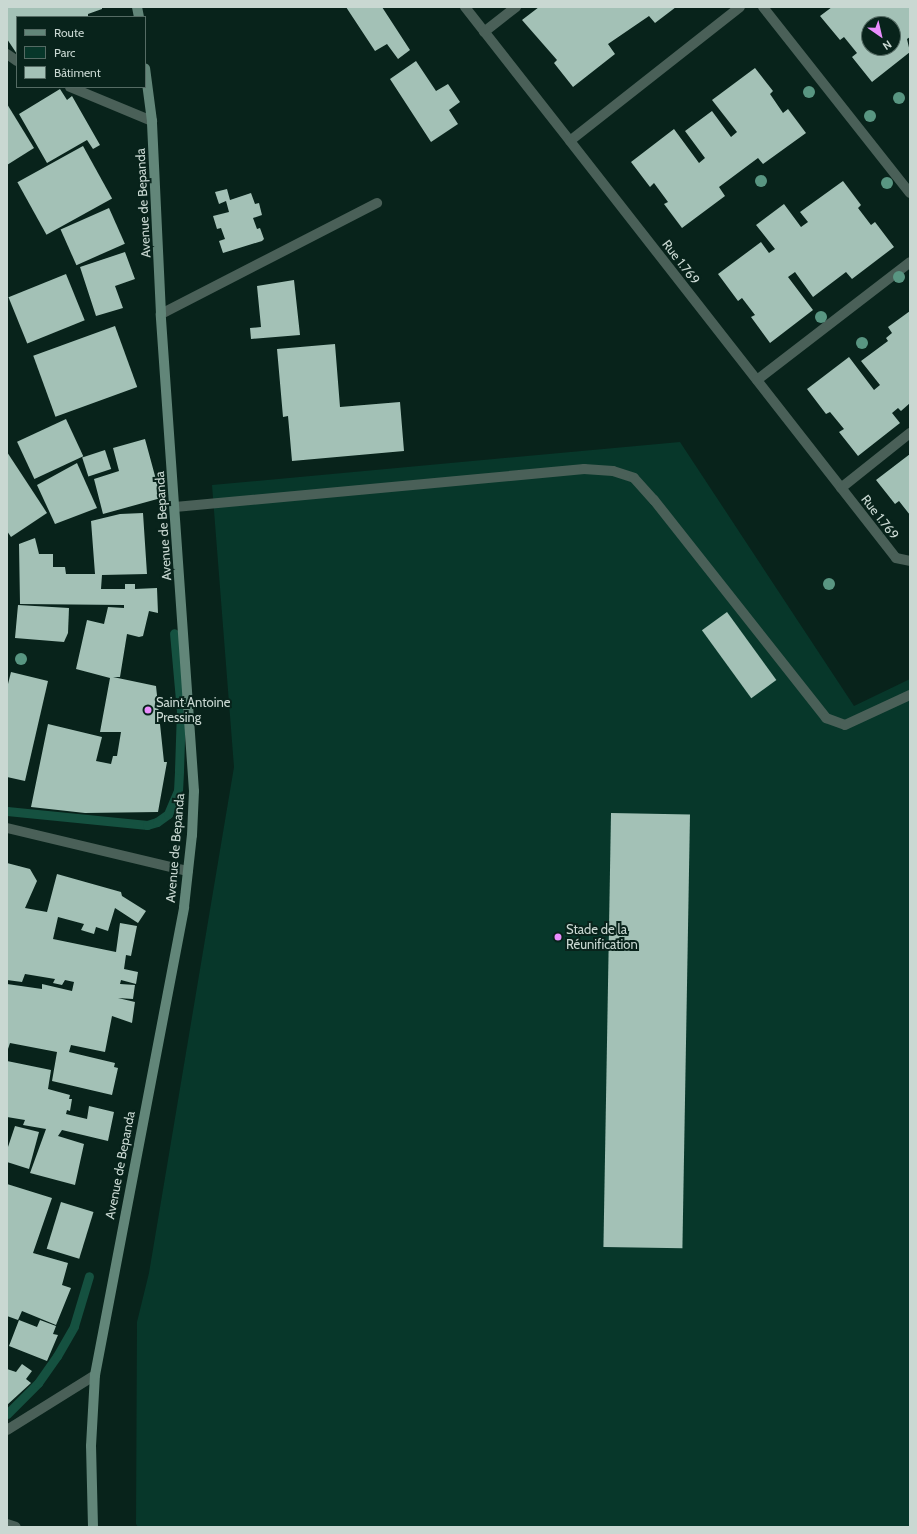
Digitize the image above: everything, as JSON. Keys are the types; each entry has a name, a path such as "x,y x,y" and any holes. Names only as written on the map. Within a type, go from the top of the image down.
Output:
{"main road":[{"name":"Avenue de Bepanda","path":"93,1527 91,1446 95,1375 184,907 194,791 161,314 152,121 146,76"}],"street":[{"name":"Rue 1.769","path":"465,7 896,558 910,562"},
{"path":"484,32 516,7"},
{"path":"570,141 740,7"},
{"path":"763,7 910,193"},
{"path":"7,54 16,60"},
{"path":"72,88 152,121"},
{"path":"161,314 377,203"},
{"path":"757,380 910,262"},
{"path":"841,488 910,433"},
{"path":"175,507 584,469 613,471 634,478 649,495 826,718 845,725 910,695"},
{"path":"7,828 188,871"},
{"path":"7,1430 95,1375"},
{"path":"7,1524 16,1527"}],"green space":[{"name":"Stade de la Réunification","path":"680,442 854,706 910,679 910,1527 138,1527 136,1524 137,1322 149,1273 234,767 212,485"}],"building":[{"path":"7,7 102,7 102,9 88,14 88,16 16,16 16,52 7,39"},
{"path":"346,7 382,7 410,50 398,59 387,44 375,51"},
{"path":"539,7 676,7 655,23 649,16 608,44 615,54 573,87 554,63 557,60 522,20"},
{"path":"832,7 910,7 910,37 907,39 910,52 872,82 852,57 857,53 844,37 840,40 820,16"},
{"path":"416,61 436,91 448,84 460,102 449,110 458,124 431,142 390,79"},
{"path":"755,68 773,91 770,94 783,113 788,109 806,133 763,164 758,158 719,187 725,196 682,228 664,204 668,202 654,183 650,187 631,162 674,129 699,163 705,158 685,131 712,111 731,137 737,132 712,100"},
{"path":"60,89 67,100 72,96 100,145 93,149 87,140 47,163 19,114"},
{"path":"7,104 34,148 7,165"},
{"path":"83,146 112,198 46,235 17,182"},
{"path":"843,181 861,205 858,208 871,225 875,222 894,247 852,279 846,272 813,297 795,272 788,277 813,310 770,343 751,317 755,315 742,298 738,301 718,274 761,242 769,253 775,249 756,225 784,204 801,227 808,222 800,212"},
{"path":"227,189 230,200 251,193 255,204 259,203 262,215 253,218 257,229 260,228 264,239 262,241 223,253 219,241 225,239 221,228 217,229 213,216 229,212 226,201 219,204 215,192"},
{"path":"109,208 125,244 76,265 61,230"},
{"path":"125,252 135,279 115,286 123,308 96,316 80,267"},
{"path":"66,274 85,320 27,344 9,297"},
{"path":"294,280 300,335 251,339 250,328 261,327 257,286"},
{"path":"910,311 910,403 901,411 898,408 892,413 900,423 858,456 839,432 844,429 830,412 826,414 807,389 849,357 874,390 880,385 861,361 888,341 886,338 892,333 888,327"},
{"path":"115,326 137,387 55,417 33,356"},
{"path":"335,344 340,407 400,402 404,451 292,461 288,416 283,417 277,349"},
{"path":"66,419 83,456 34,479 17,442"},
{"path":"145,439 161,498 103,514 94,479 119,471 113,448"},
{"path":"105,450 111,469 88,476 82,457"},
{"path":"7,452 47,513 11,537 7,531"},
{"path":"910,454 910,515 899,501 895,504 876,480"},
{"path":"77,463 97,508 55,524 37,485"},
{"path":"143,513 147,574 102,575 101,589 125,589 125,584 135,584 135,589 157,588 158,613 149,611 143,636 139,637 127,634 120,677 113,677 156,686 164,762 167,762 158,812 85,813 31,807 48,724 102,737 96,761 111,764 113,756 117,756 121,732 100,732 110,678 76,669 87,620 104,624 108,607 124,608 124,605 20,604 19,544 35,538 39,554 53,554 53,567 65,567 66,574 95,574 91,521 120,514"},
{"path":"18,605 69,608 68,633 64,642 15,638"},
{"path":"727,612 776,680 751,698 702,630"},
{"path":"11,672 48,681 25,781 7,777 7,688"},
{"path":"611,813 690,814 682,1248 603,1247"},
{"path":"7,863 30,869 37,881 25,908 47,912 57,874 121,892 122,896 146,911 138,923 115,908 108,931 96,927 94,934 81,930 84,924 58,917 53,939 116,952 120,923 137,926 131,956 126,955 124,969 138,972 136,984 121,980 120,984 135,985 133,999 118,998 135,1002 132,1023 112,1016 105,1052 71,1045 69,1052 115,1063 114,1067 118,1068 112,1095 52,1081 57,1052 10,1043 7,1052 7,984 42,989 42,984 72,991 74,982 65,980 62,985 53,983 55,979 25,974 22,982 7,980"},
{"path":"7,1061 51,1070 48,1089 70,1095 69,1099 72,1099 70,1111 67,1110 66,1114 87,1119 89,1106 114,1112 108,1141 62,1130 58,1136 84,1144 75,1185 30,1173 46,1129 23,1125 25,1120 7,1117"},
{"path":"15,1126 39,1132 29,1169 7,1162 7,1150"},
{"path":"7,1184 52,1198 33,1253 68,1263 62,1285 71,1288 56,1325 22,1311 18,1320 7,1316"},
{"path":"61,1202 94,1212 79,1259 47,1249"},
{"path":"19,1320 37,1327 40,1320 56,1326 53,1334 58,1335 47,1361 9,1346"},
{"path":"22,1364 32,1371 26,1379 31,1383 7,1405 7,1369 16,1372"}],"waterway":[{"path":"7,811 147,825 157,822 168,814 178,791 181,711 174,633"},
{"path":"7,1414 38,1383 57,1356 74,1326 89,1276"}],"place":[{"name":"Saint Antoine Pressing","path":"148,710"},
{"name":"Stade de la Réunification","path":"558,937"}]}
